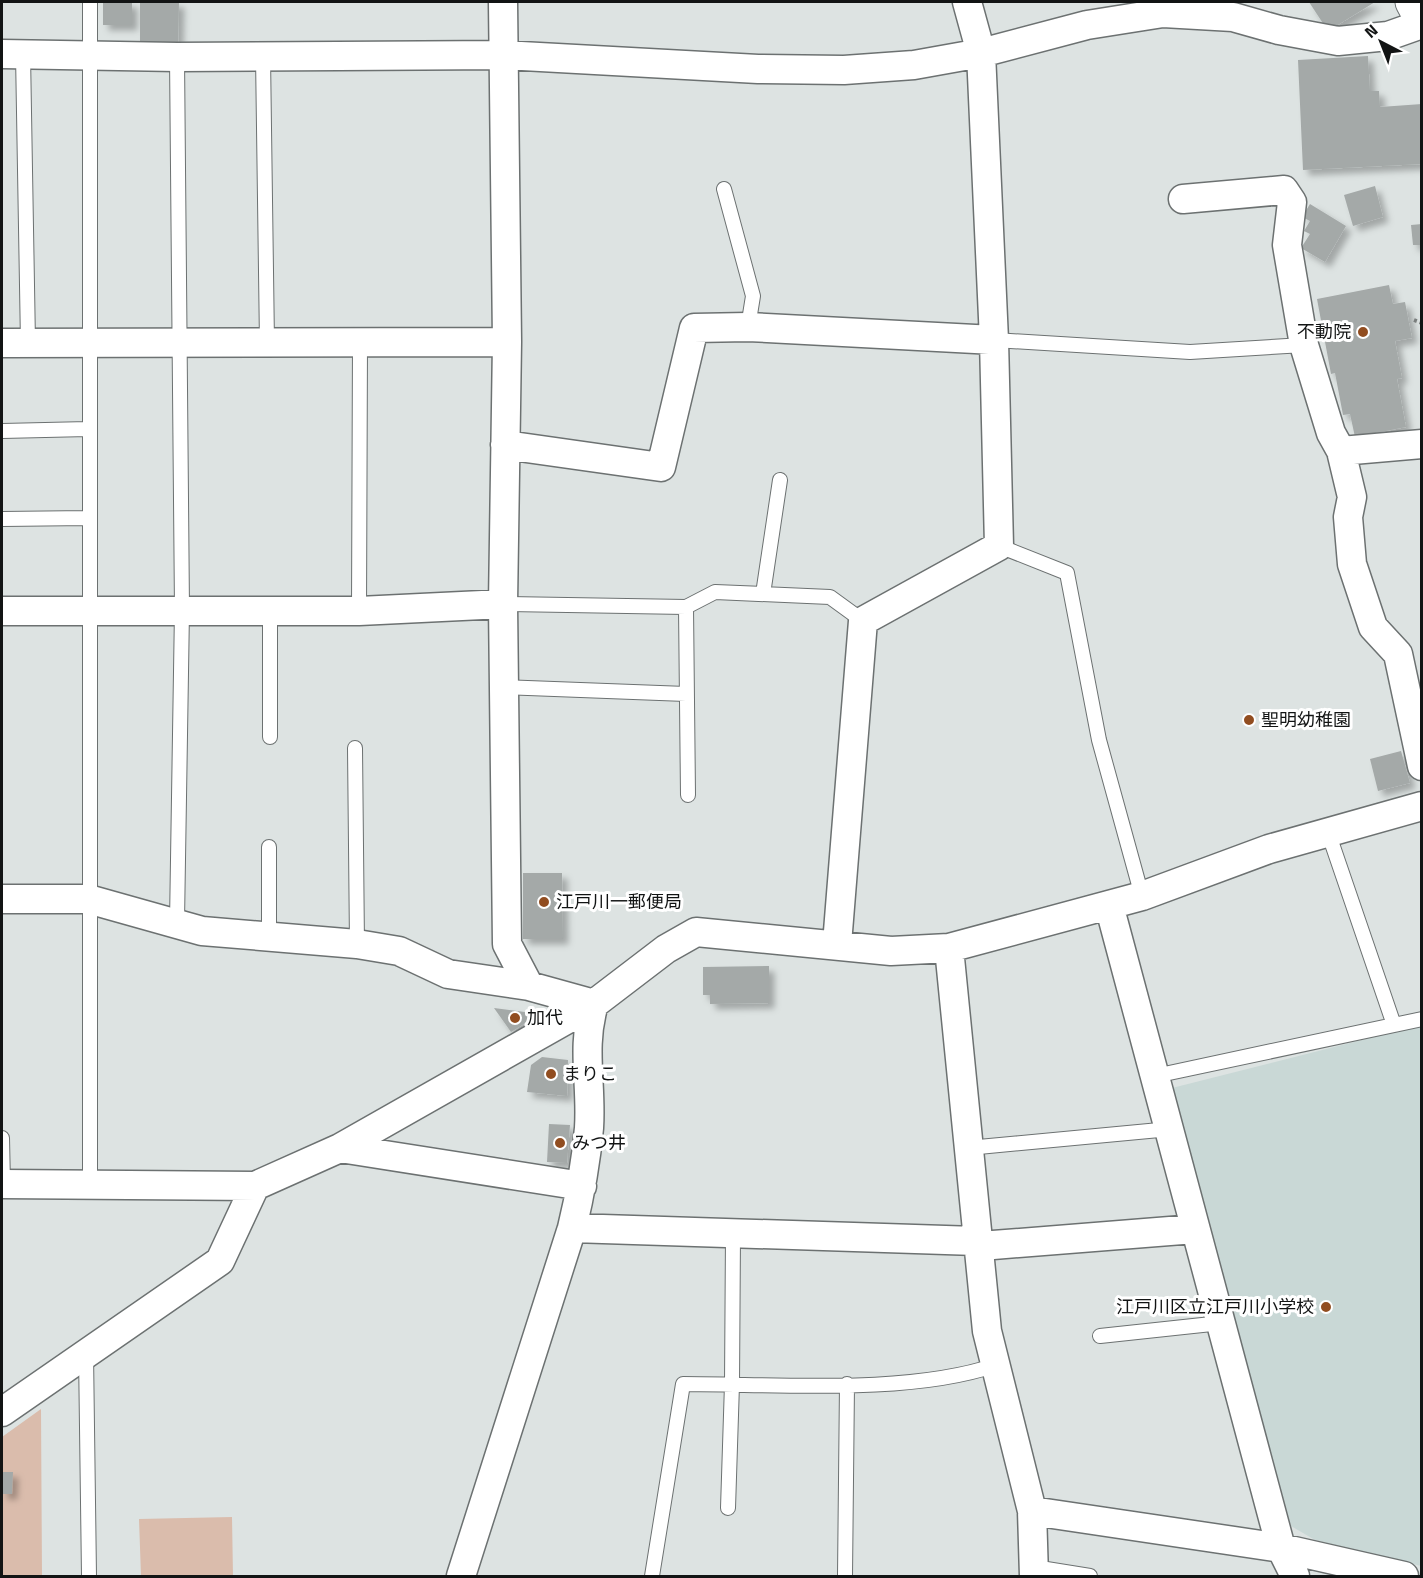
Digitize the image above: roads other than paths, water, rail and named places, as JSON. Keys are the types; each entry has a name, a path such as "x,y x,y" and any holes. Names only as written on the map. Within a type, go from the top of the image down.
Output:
{"main road":[{"path":"1412,2 1422,22"}],"street":[{"path":"503,2 507,342 502,604 507,944 529,986"},
{"path":"837,944 863,621 999,546 994,340 981,53 967,2"},
{"path":"13,54 177,57 505,55 758,69 844,70 914,65 981,53 1087,25 1163,14 1233,16 1279,30 1338,41 1388,36 1422,22"},
{"path":"1184,199 1284,190 1292,202 1287,246 1304,345 1330,433 1341,451 1353,497 1348,517 1352,564 1373,627 1398,654 1422,766"},
{"path":"505,445 661,467 694,328 748,327 994,340"},
{"path":"15,343 507,342"},
{"path":"1341,451 1422,444"},
{"path":"2,611 359,611 502,604"},
{"path":"2,1184 255,1186 340,1148 594,1004 666,949 696,932 891,951 949,948 1142,896 1269,849 1422,806"},
{"path":"2,898 88,899 177,922 202,931 357,944 399,951 448,974 529,986 594,1004"},
{"path":"1108,905 1281,1548 1295,1576"},
{"path":"949,948 976,1241 987,1331 1032,1511 1034,1572"},
{"path":"461,1576 572,1228 582,1186 589,1126 587,1029 594,1004"},
{"path":"340,1148 582,1186"},
{"path":"2,1412 220,1261 255,1186"},
{"path":"572,1228 733,1235 976,1241 993,1245 1195,1229"},
{"path":"1032,1511 1281,1548 1404,1576"}],"lane":[{"path":"90,2 88,343 90,1185"},
{"path":"13,54 15,343"},
{"path":"263,56 267,343"},
{"path":"177,57 182,610 177,922"},
{"path":"724,189 753,296 748,327"},
{"path":"994,340 1190,352 1304,345"},
{"path":"359,611 360,342"},
{"path":"2,431 88,429"},
{"path":"763,594 780,480"},
{"path":"2,519 88,518"},
{"path":"999,546 1067,573 1100,740 1142,896"},
{"path":"502,604 686,607 715,592 830,597 863,621"},
{"path":"686,607 688,795"},
{"path":"270,610 270,737"},
{"path":"504,687 686,694"},
{"path":"355,748 357,944"},
{"path":"1328,832 1394,1025"},
{"path":"269,848 269,936"},
{"path":"1155,1076 1422,1019"},
{"path":"968,1148 1170,1129"},
{"path":"2,1138 2,1184"},
{"path":"728,1509 733,1235"},
{"path":"1101,1336 1221,1323"},
{"path":"86,1353 89,1576"},
{"path":"652,1576 683,1384 891,1384 979,1371 996,1365"},
{"path":"845,1576 847,1384"},
{"path":"1034,1572 1090,1576"}],"place":[{"name":"不動院","path":"1363,332"},
{"name":"聖明幼稚園","path":"1249,720"},
{"name":"江戸川一郵便局","path":"544,902"},
{"name":"加代","path":"515,1018"},
{"name":"まりこ","path":"551,1074"},
{"name":"みつ井","path":"560,1143"},
{"name":"江戸川区立江戸川小学校","path":"1326,1307"}]}
